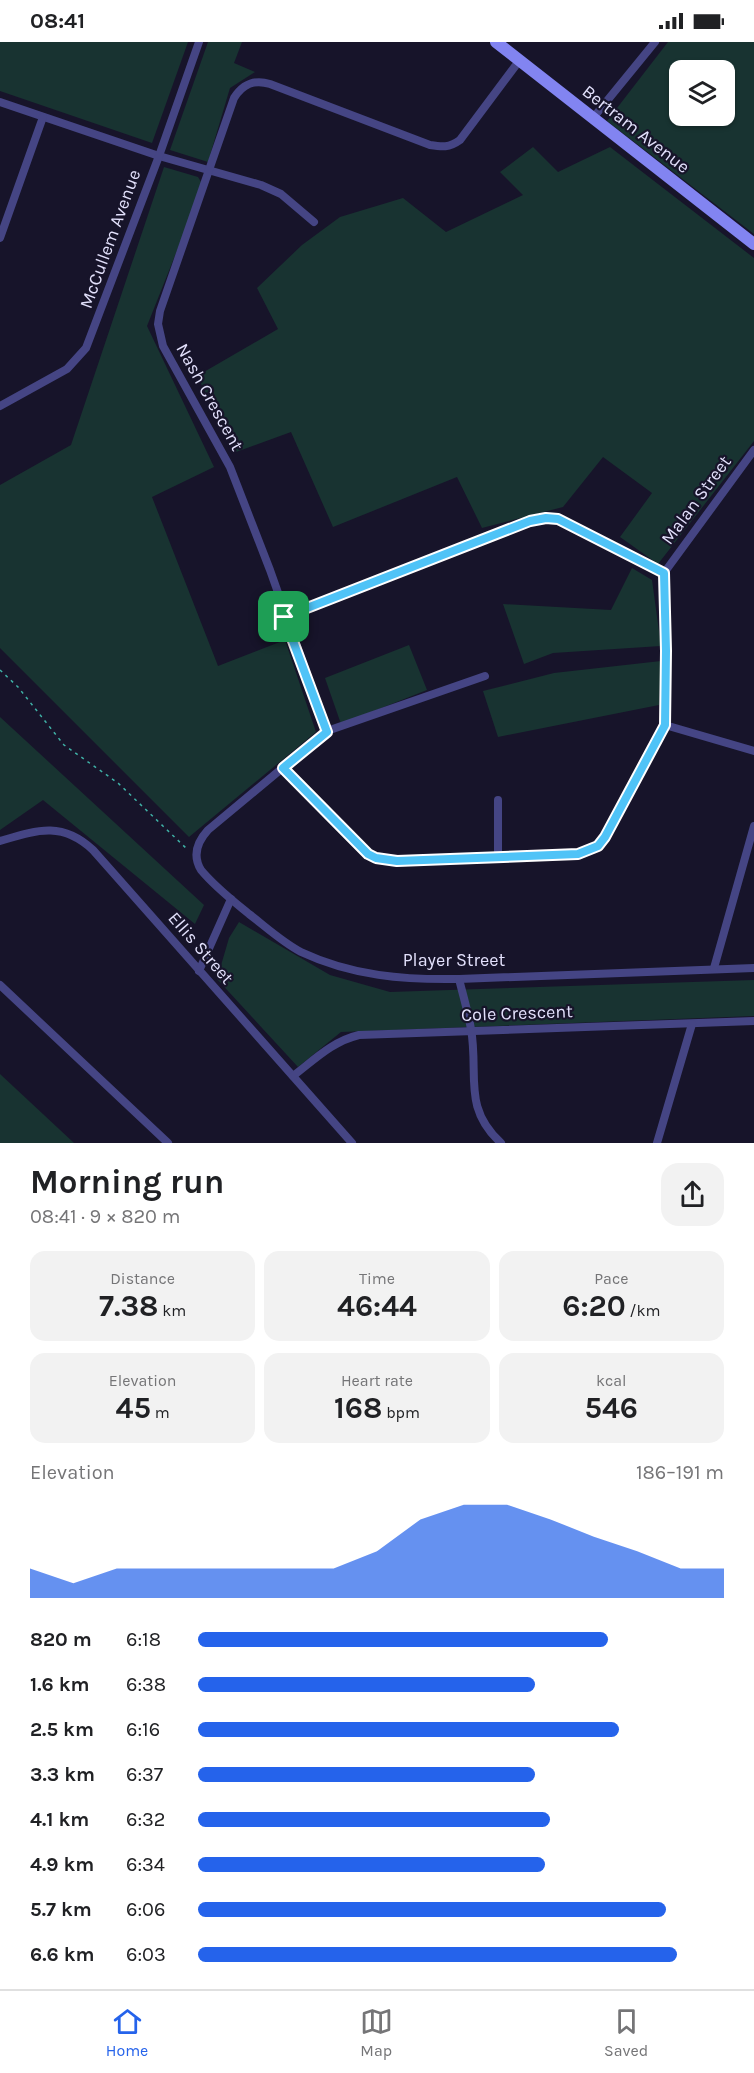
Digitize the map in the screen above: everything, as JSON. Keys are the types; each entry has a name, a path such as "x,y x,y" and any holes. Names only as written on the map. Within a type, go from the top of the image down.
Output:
{"street":[{"name":"McCullem Avenue","path":"0,406 67,369 86,348 159,156 199,42"},
{"name":"Bertram Avenue","path":"496,42 754,244"},
{"path":"593,118 654,42"},
{"name":"Nash Crescent","path":"327,732 284,617 270,570 230,467 171,363 159,333 160,311 234,98 240,89 253,82 270,84 430,145 452,146 460,140 519,60"},
{"path":"0,102 159,156 273,189 314,222"},
{"path":"1,232 43,117"},
{"name":"Malan Street","path":"283,768 358,846 376,858 397,861 578,854 598,846 612,825 665,725 664,573 754,450"},
{"path":"284,617 530,521 546,518 558,519 664,573"},
{"path":"196,857 199,842 208,830 327,732 484,676"},
{"path":"665,725 754,751"},
{"path":"498,800 498,857"},
{"path":"714,968 754,826"},
{"name":"Ellis Street","path":"0,841 35,831 52,830 72,834 83,840 352,1143"},
{"name":"Player Street","path":"196,857 207,877 231,900 278,937 300,951 344,968 383,976 459,979 754,968"},
{"path":"199,971 231,900"},
{"path":"459,979 471,1030 477,1112 483,1125 501,1143"},
{"path":"0,985 168,1143"},
{"name":"Cole Crescent","path":"293,1076 332,1046 352,1037 370,1034 754,1021"},
{"path":"657,1143 692,1024"}],"path":[{"path":"0,670 18,687 64,745 117,783 196,857"}],"green space":[{"path":"0,42 188,42 152,143 0,91"},
{"path":"208,42 242,42 234,63 255,72 230,88 208,162 170,150"},
{"path":"668,42 754,42 754,234 607,121"},
{"path":"533,147 558,172 610,147 754,258 754,441 658,564 620,537 652,493 603,457 563,507 482,528 457,477 333,527 291,432 236,452 197,376 278,329 257,288 302,245 340,217 403,198 446,232 523,195 500,172"},
{"path":"164,167 198,177 203,185 147,326 214,467 152,497 218,666 285,640 316,732 189,837 0,648 0,485 71,445"},
{"path":"632,568 652,580 661,646 553,653 524,664 503,604 611,610"},
{"path":"409,645 427,690 341,724 325,678"},
{"path":"661,661 659,705 498,737 483,691 554,673"},
{"path":"0,717 204,905 195,924 43,800 0,830"},
{"path":"239,922 330,975 390,992 754,980 754,1016 341,1032 298,1067 217,979 229,938"},
{"path":"0,1074 74,1143 0,1143"}],"route":[{"path":"546,518 558,519 664,573 665,725 605,837 598,846 588,852 397,861 376,858 358,846 283,768 327,732 284,617 530,521 546,518"}]}
